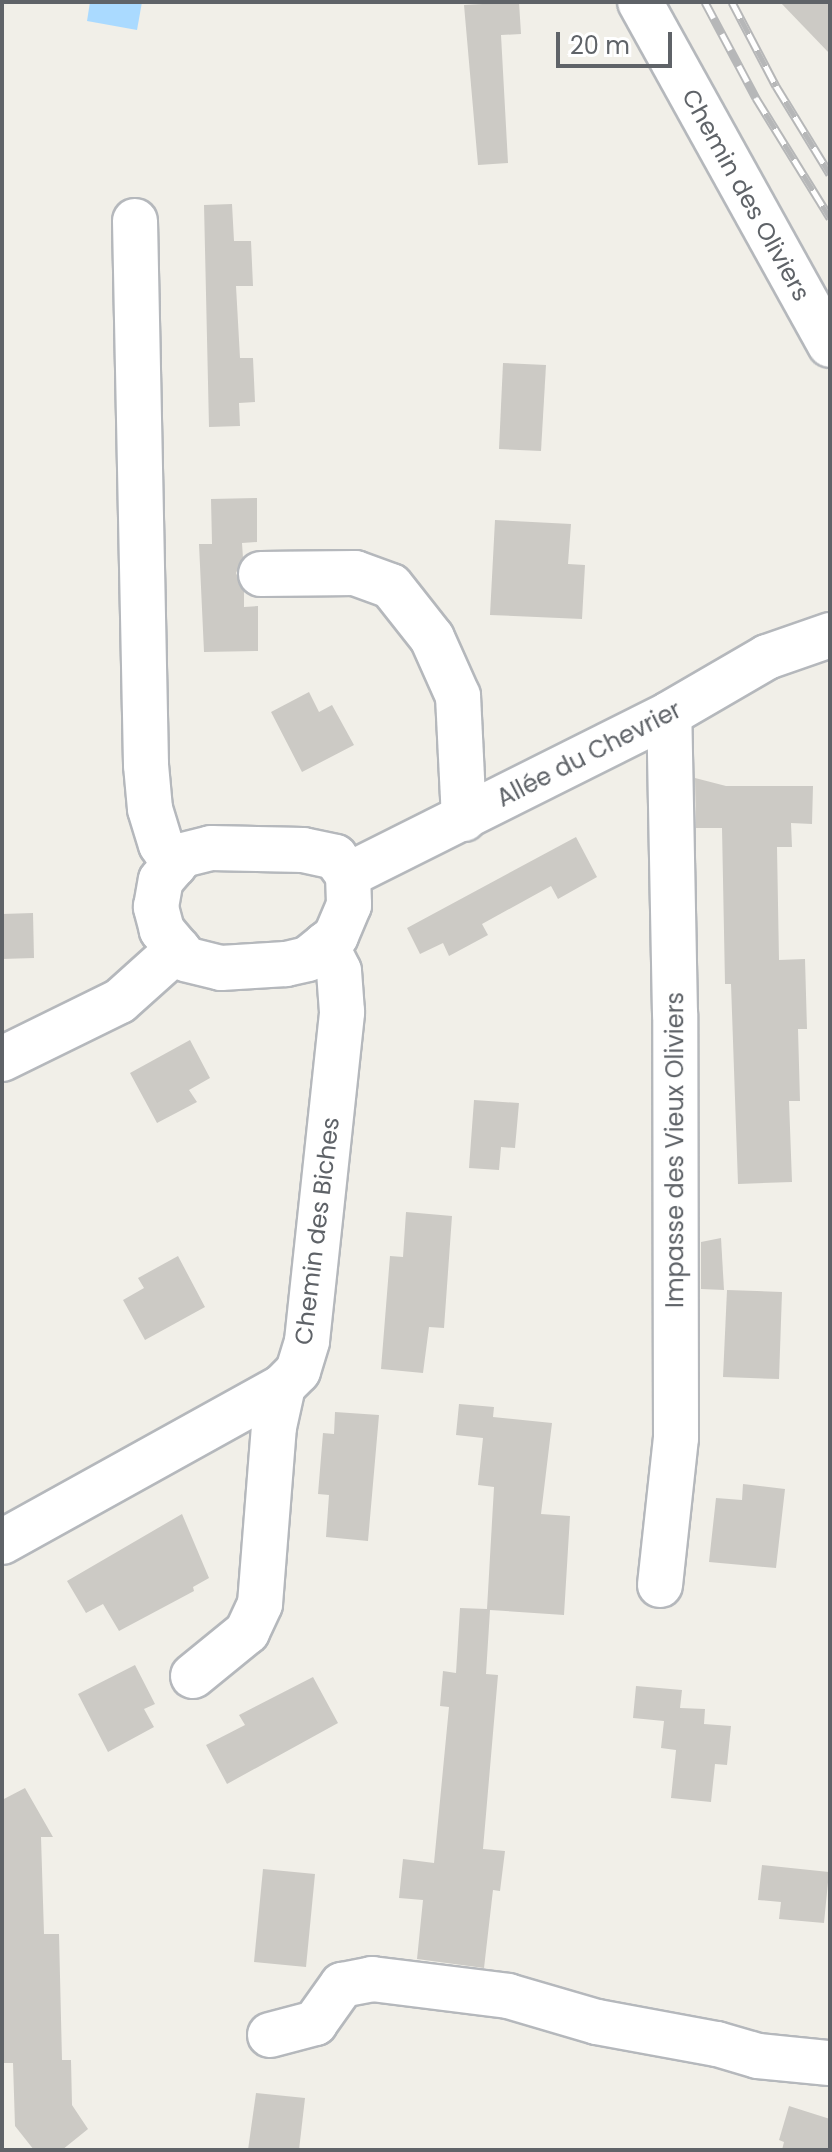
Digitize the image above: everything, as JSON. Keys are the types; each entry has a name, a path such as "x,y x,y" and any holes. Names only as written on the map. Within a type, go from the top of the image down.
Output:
{"street":[{"name":"Chemin des Oliviers","path":"640,2 830,345"},
{"path":"135,221 146,765 150,809 161,844 174,865"},
{"path":"261,574 355,573 391,586 432,638 458,696 464,819"},
{"name":"Allée du Chevrier","path":"348,875 669,714 767,657 830,635"},
{"name":"Impasse des Vieux Oliviers","path":"660,1585 676,1438 675,1014 669,714"},
{"path":"211,848 303,850 335,857 348,875 349,905 336,936 308,959 286,964 221,968 186,959 162,930 156,907 161,880 183,855 211,848"},
{"name":"Chemin des Biches","path":"2,1542 283,1386 298,1371 307,1341 342,1012 339,971 325,944"},
{"path":"2,1059 120,1001 178,949"},
{"path":"193,1676 247,1632 260,1604 274,1427 283,1386"},
{"path":"270,2035 315,2023 342,1985 372,1979 508,1996 597,2022 717,2044 758,2056 830,2063"}],"water":[{"path":"90,2 142,2 137,30 87,21"}],"building":[{"path":"519,2 521,34 501,35 508,163 478,165 464,5"},
{"path":"780,2 830,2 830,54"},
{"path":"232,204 234,241 251,241 253,286 236,286 240,358 253,358 255,402 239,403 240,426 209,427 204,205"},
{"path":"503,363 546,365 541,451 499,449"},
{"path":"257,498 257,542 242,543 243,558 236,573 244,591 244,607 258,606 258,651 204,652 199,544 212,544 211,499"},
{"path":"495,520 571,524 568,564 585,565 582,619 490,615"},
{"path":"309,692 319,712 332,705 354,745 302,772 271,712"},
{"path":"695,778 726,786 813,786 812,824 791,823 792,847 777,847 779,960 805,959 807,1029 798,1029 800,1101 789,1101 792,1182 738,1184 731,984 725,984 722,828 696,828"},
{"path":"576,837 597,877 558,899 551,886 482,924 488,935 449,956 443,943 420,954 407,928"},
{"path":"33,913 34,958 2,959 2,914"},
{"path":"190,1040 210,1078 189,1090 197,1102 157,1123 130,1073"},
{"path":"474,1100 519,1103 515,1148 501,1147 499,1170 469,1168"},
{"path":"406,1212 452,1216 444,1328 429,1327 423,1373 381,1369 390,1256 403,1257"},
{"path":"721,1238 724,1290 701,1289 701,1242"},
{"path":"178,1256 205,1307 145,1340 123,1300 144,1288 138,1278"},
{"path":"727,1290 782,1292 779,1379 723,1377"},
{"path":"459,1404 494,1407 493,1417 552,1423 541,1514 570,1516 564,1615 490,1610 486,1674 498,1675 483,1849 505,1851 500,1891 493,1890 484,1968 417,1959 423,1900 399,1898 403,1859 434,1863 449,1707 440,1706 443,1671 456,1673 460,1608 487,1609 494,1487 478,1485 483,1438 456,1435"},
{"path":"335,1412 379,1415 368,1541 326,1537 329,1495 318,1494 323,1433 334,1434"},
{"path":"743,1484 785,1489 776,1568 709,1562 716,1498 742,1500"},
{"path":"182,1514 209,1578 193,1587 194,1591 119,1631 103,1604 86,1613 67,1581"},
{"path":"135,1665 155,1704 144,1709 154,1727 108,1752 78,1694"},
{"path":"313,1677 338,1723 227,1784 206,1745 245,1725 239,1715"},
{"path":"636,1686 682,1690 680,1708 705,1709 704,1724 731,1726 727,1765 715,1764 711,1802 671,1798 676,1750 661,1748 664,1721 633,1718"},
{"path":"25,1788 53,1837 41,1837 44,1934 59,1934 62,2060 71,2060 72,2105 88,2129 62,2150 34,2150 15,2126 13,2063 2,2063 2,1800"},
{"path":"762,1865 829,1872 824,1923 779,1919 781,1902 758,1900"},
{"path":"263,1869 315,1874 306,1967 254,1962"},
{"path":"256,2093 305,2098 299,2150 248,2150"},
{"path":"789,2106 830,2119 830,2150 782,2150 784,2142 779,2140"}],"railway":[{"path":"705,2 756,98 830,218"},
{"path":"732,2 776,86 830,174"}]}
